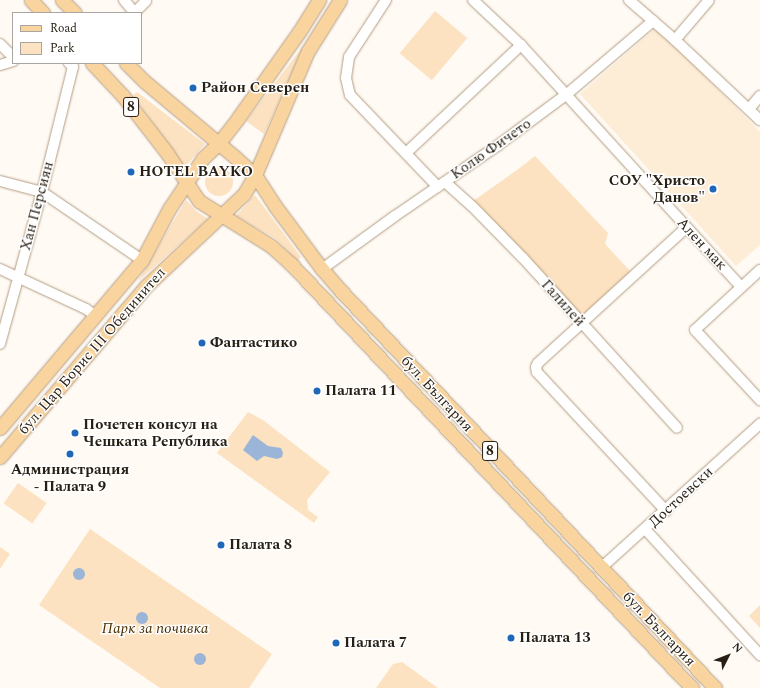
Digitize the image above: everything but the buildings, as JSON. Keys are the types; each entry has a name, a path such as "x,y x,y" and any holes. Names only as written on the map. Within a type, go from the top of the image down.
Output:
{"main road":[{"path":"31,0 42,12"},
{"path":"62,0 74,12"},
{"path":"187,182 203,158 218,144 299,32 319,0"},
{"path":"222,214 244,194 255,175 308,51 340,0"},
{"name":"8","path":"93,64 123,96 167,153 199,201 206,207 222,214 271,246 292,264 692,688"},
{"name":"8","path":"127,64 144,81 255,175"},
{"name":"бул. България","path":"255,175 275,206 322,269 715,688"},
{"name":"бул. Цар Борис III Обединител","path":"0,428 142,260 169,209 187,182"},
{"name":"бул. Цар Борис III Обединител","path":"0,457 146,286 222,214"}],"street":[{"path":"124,0 133,12"},
{"name":"Галилей","path":"386,0 349,57 346,78 350,95 406,153 442,184 472,206 523,258 677,428"},
{"name":"Ален мак","path":"473,0 522,44 686,228 741,287"},
{"path":"630,0 760,120"},
{"path":"675,40 709,0"},
{"path":"135,12 146,1"},
{"name":"Колю Фичето","path":"322,269 568,94 653,20"},
{"path":"0,44 12,56"},
{"path":"406,153 522,44"},
{"path":"0,65 12,60"},
{"name":"Хан Персиян","path":"0,344 42,192 71,65"},
{"path":"749,109 760,96"},
{"path":"0,180 42,192 142,260"},
{"path":"666,511 536,372 538,363 686,228"},
{"path":"0,269 18,276 86,309 96,316"},
{"path":"760,270 695,330 760,400"},
{"name":"Достоевски","path":"601,568 666,511 760,424"},
{"path":"645,530 760,655"}],"shaded area":[{"name":"СОУ \"Христо Данов\"","path":"657,27 760,132 760,245 736,266 580,94"}],"green space":[{"path":"435,11 467,38 432,80 400,53"},
{"path":"304,45 264,134 246,121"},
{"path":"137,92 205,144 185,167 133,95"},
{"path":"535,156 608,233 605,244 631,272 583,317 473,201"},
{"path":"219,168 229,172 233,182 229,192 219,196 209,192 205,182 209,172"},
{"path":"255,195 301,257 297,261 276,239 236,216"},
{"path":"186,200 196,211 208,219 138,281"},
{"path":"248,412 263,420 330,472 307,500 308,510 318,517 314,523 217,453"},
{"path":"18,483 47,503 32,524 4,503"},
{"name":"Парк за почивка","path":"90,529 272,654 249,688 160,688 39,605"},
{"path":"0,547 10,554 0,569"},
{"path":"760,605 760,628 749,616"},
{"path":"402,662 438,688 376,688 393,664"}],"water":[{"path":"253,435 268,446 281,448 283,453 282,457 277,459 264,456 257,461 243,450"},
{"path":"77,568 81,568 85,574 81,580 77,580 73,576 73,572"},
{"path":"144,612 147,613 147,623 140,624 137,623 136,616 137,613"},
{"path":"198,653 202,653 206,659 202,665 198,665 194,661 194,657"}],"place":[{"name":"Район Северен","path":"193,88"},
{"name":"HOTEL BAYKO","path":"131,172"},
{"name":"СОУ \"Христо Данов\"","path":"713,189"},
{"name":"Фантастико","path":"202,343"},
{"name":"Палата 11","path":"317,391"},
{"name":"Почетен консул на Чешката Република","path":"75,433"},
{"name":"Администрация - Палата 9","path":"70,454"},
{"name":"Палата 8","path":"221,545"},
{"name":"Палата 13","path":"511,638"},
{"name":"Палата 7","path":"336,643"}]}
